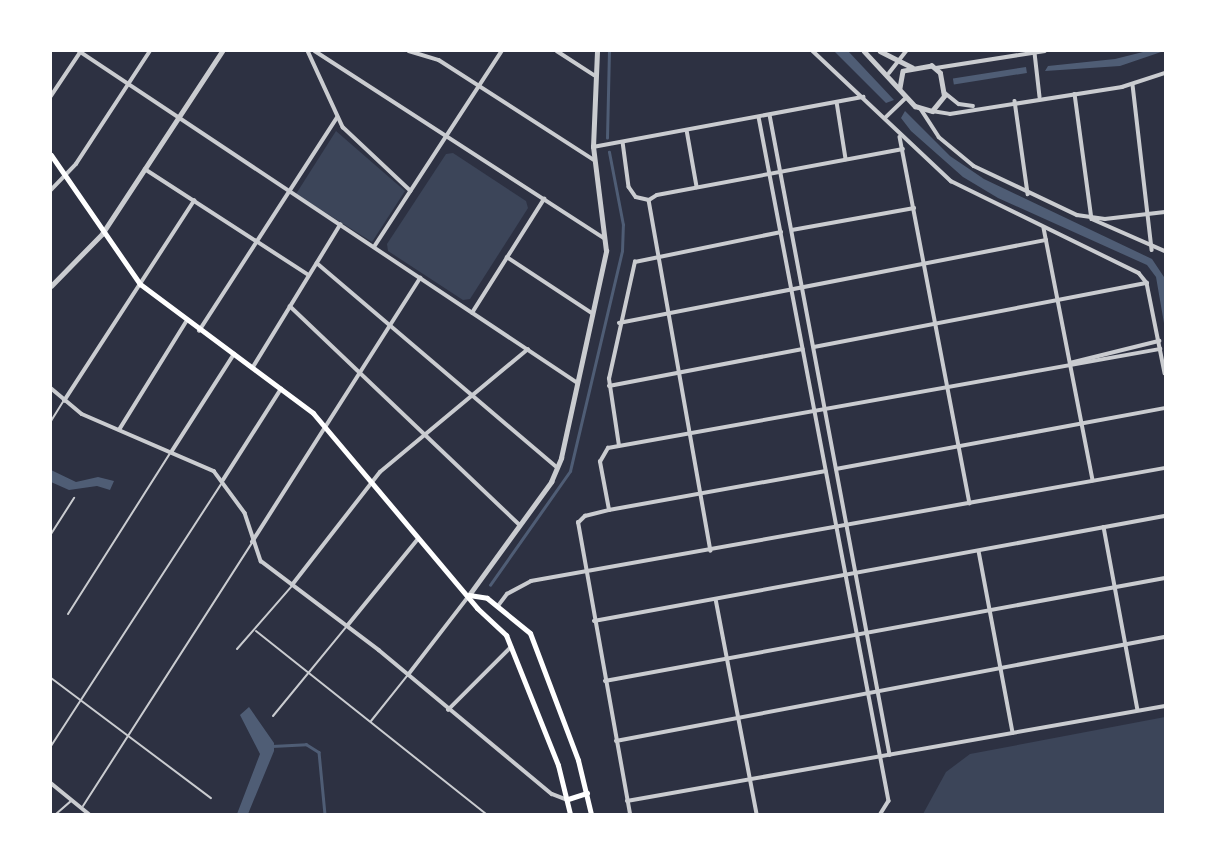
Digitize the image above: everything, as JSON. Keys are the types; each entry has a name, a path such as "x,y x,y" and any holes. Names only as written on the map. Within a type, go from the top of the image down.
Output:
{"main road":[{"path":"51,155 102,234 140,284 186,322 282,387 326,427 418,539 512,646 568,799 570,814"},
{"path":"469,595 483,596 530,633 587,793 591,814"},
{"path":"568,799 587,793"}],"street":[{"path":"51,96 80,51 578,383"},
{"path":"51,188 65,176 150,51"},
{"path":"51,286 102,234 222,51"},
{"path":"308,51 337,118 356,142 411,191"},
{"path":"315,51 606,240"},
{"path":"409,51 429,56 594,160"},
{"path":"429,56 432,51"},
{"path":"374,247 502,51"},
{"path":"557,51 594,75"},
{"path":"408,675 469,595 558,468 594,314 606,240 593,147 597,51"},
{"path":"813,51 900,135 959,186 1133,269 1147,284 1165,373"},
{"path":"864,51 889,73 906,98 921,109 950,114 975,107 1133,85 1165,73"},
{"path":"880,51 913,67 936,68 1045,51"},
{"path":"889,73 906,51"},
{"path":"972,51 976,60"},
{"path":"1035,51 1040,98"},
{"path":"900,89 901,75 913,67"},
{"path":"936,68 944,92 959,104 975,107"},
{"path":"1133,85 1153,250"},
{"path":"932,111 940,105 944,92"},
{"path":"1074,94 1091,219"},
{"path":"593,147 863,97"},
{"path":"884,119 906,98"},
{"path":"836,102 846,159"},
{"path":"1015,102 1028,194"},
{"path":"921,109 929,127 962,158 1028,194 1091,219 1153,250 1165,251"},
{"path":"770,115 890,755"},
{"path":"759,117 889,801 886,810 881,814"},
{"path":"199,331 337,118"},
{"path":"687,130 697,187"},
{"path":"900,135 970,503"},
{"path":"623,142 629,187 636,197 649,200 697,187 903,149"},
{"path":"145,169 309,275"},
{"path":"472,313 544,199"},
{"path":"649,200 656,255 711,551"},
{"path":"64,401 194,201"},
{"path":"792,230 914,208"},
{"path":"1091,219 1165,212"},
{"path":"253,367 340,225"},
{"path":"1044,228 1093,481"},
{"path":"619,446 609,386 619,323 635,262 656,255 781,232"},
{"path":"619,323 1046,240"},
{"path":"507,257 594,314"},
{"path":"317,263 558,468"},
{"path":"252,542 420,278"},
{"path":"814,347 1147,284"},
{"path":"290,306 519,524"},
{"path":"119,430 186,322"},
{"path":"1070,363 1159,341"},
{"path":"292,585 371,482 528,349"},
{"path":"609,386 803,349"},
{"path":"609,510 602,454 619,446 1070,363 1160,349"},
{"path":"172,451 234,354"},
{"path":"223,480 282,387"},
{"path":"51,388 64,401 119,430 207,467 223,480 245,513 252,542 261,561 347,626 554,796 568,799"},
{"path":"836,469 1165,408"},
{"path":"498,606 522,584 1165,468"},
{"path":"630,814 577,530 580,520 609,510 826,471"},
{"path":"594,621 1165,516"},
{"path":"1104,527 1139,710"},
{"path":"347,626 418,539"},
{"path":"979,551 1013,733"},
{"path":"605,681 1165,578"},
{"path":"716,599 757,814"},
{"path":"616,741 1165,638"},
{"path":"448,710 512,646"},
{"path":"627,801 1165,706"},
{"path":"51,783 89,814"}],"lane":[{"path":"51,421 64,401"},
{"path":"68,614 172,451"},
{"path":"51,747 223,480"},
{"path":"51,534 74,499"},
{"path":"81,808 252,542"},
{"path":"237,649 256,631 292,585"},
{"path":"273,716 347,626"},
{"path":"256,631 486,814"},
{"path":"371,721 408,675"},
{"path":"51,678 211,798"},
{"path":"56,814 72,801"}],"shaded area":[{"path":"834,51 848,51 894,100 886,103"},
{"path":"1147,51 1164,51 1120,66 1045,71 1048,66 1115,59"},
{"path":"1026,67 1027,73 954,85 953,79"},
{"path":"905,111 950,156 984,179 1152,259 1164,277 1165,329 1156,277 1147,265 998,198 963,177 911,131 901,118"},
{"path":"336,131 405,191 372,242 296,194"},
{"path":"453,153 526,201 528,208 470,299 463,300 388,251 387,244 446,154"},
{"path":"51,470 76,482 98,477 114,481 110,490 97,486 69,490 51,482"},
{"path":"249,707 274,743 274,751 248,814 237,814 260,754 240,715"},
{"path":"1165,717 1165,814 923,814 946,772 970,754"}],"waterway":[{"path":"607,138 609,51"},
{"path":"490,585 570,471 622,251 623,225 609,152"},
{"path":"272,746 306,744 319,752 325,814"}]}
